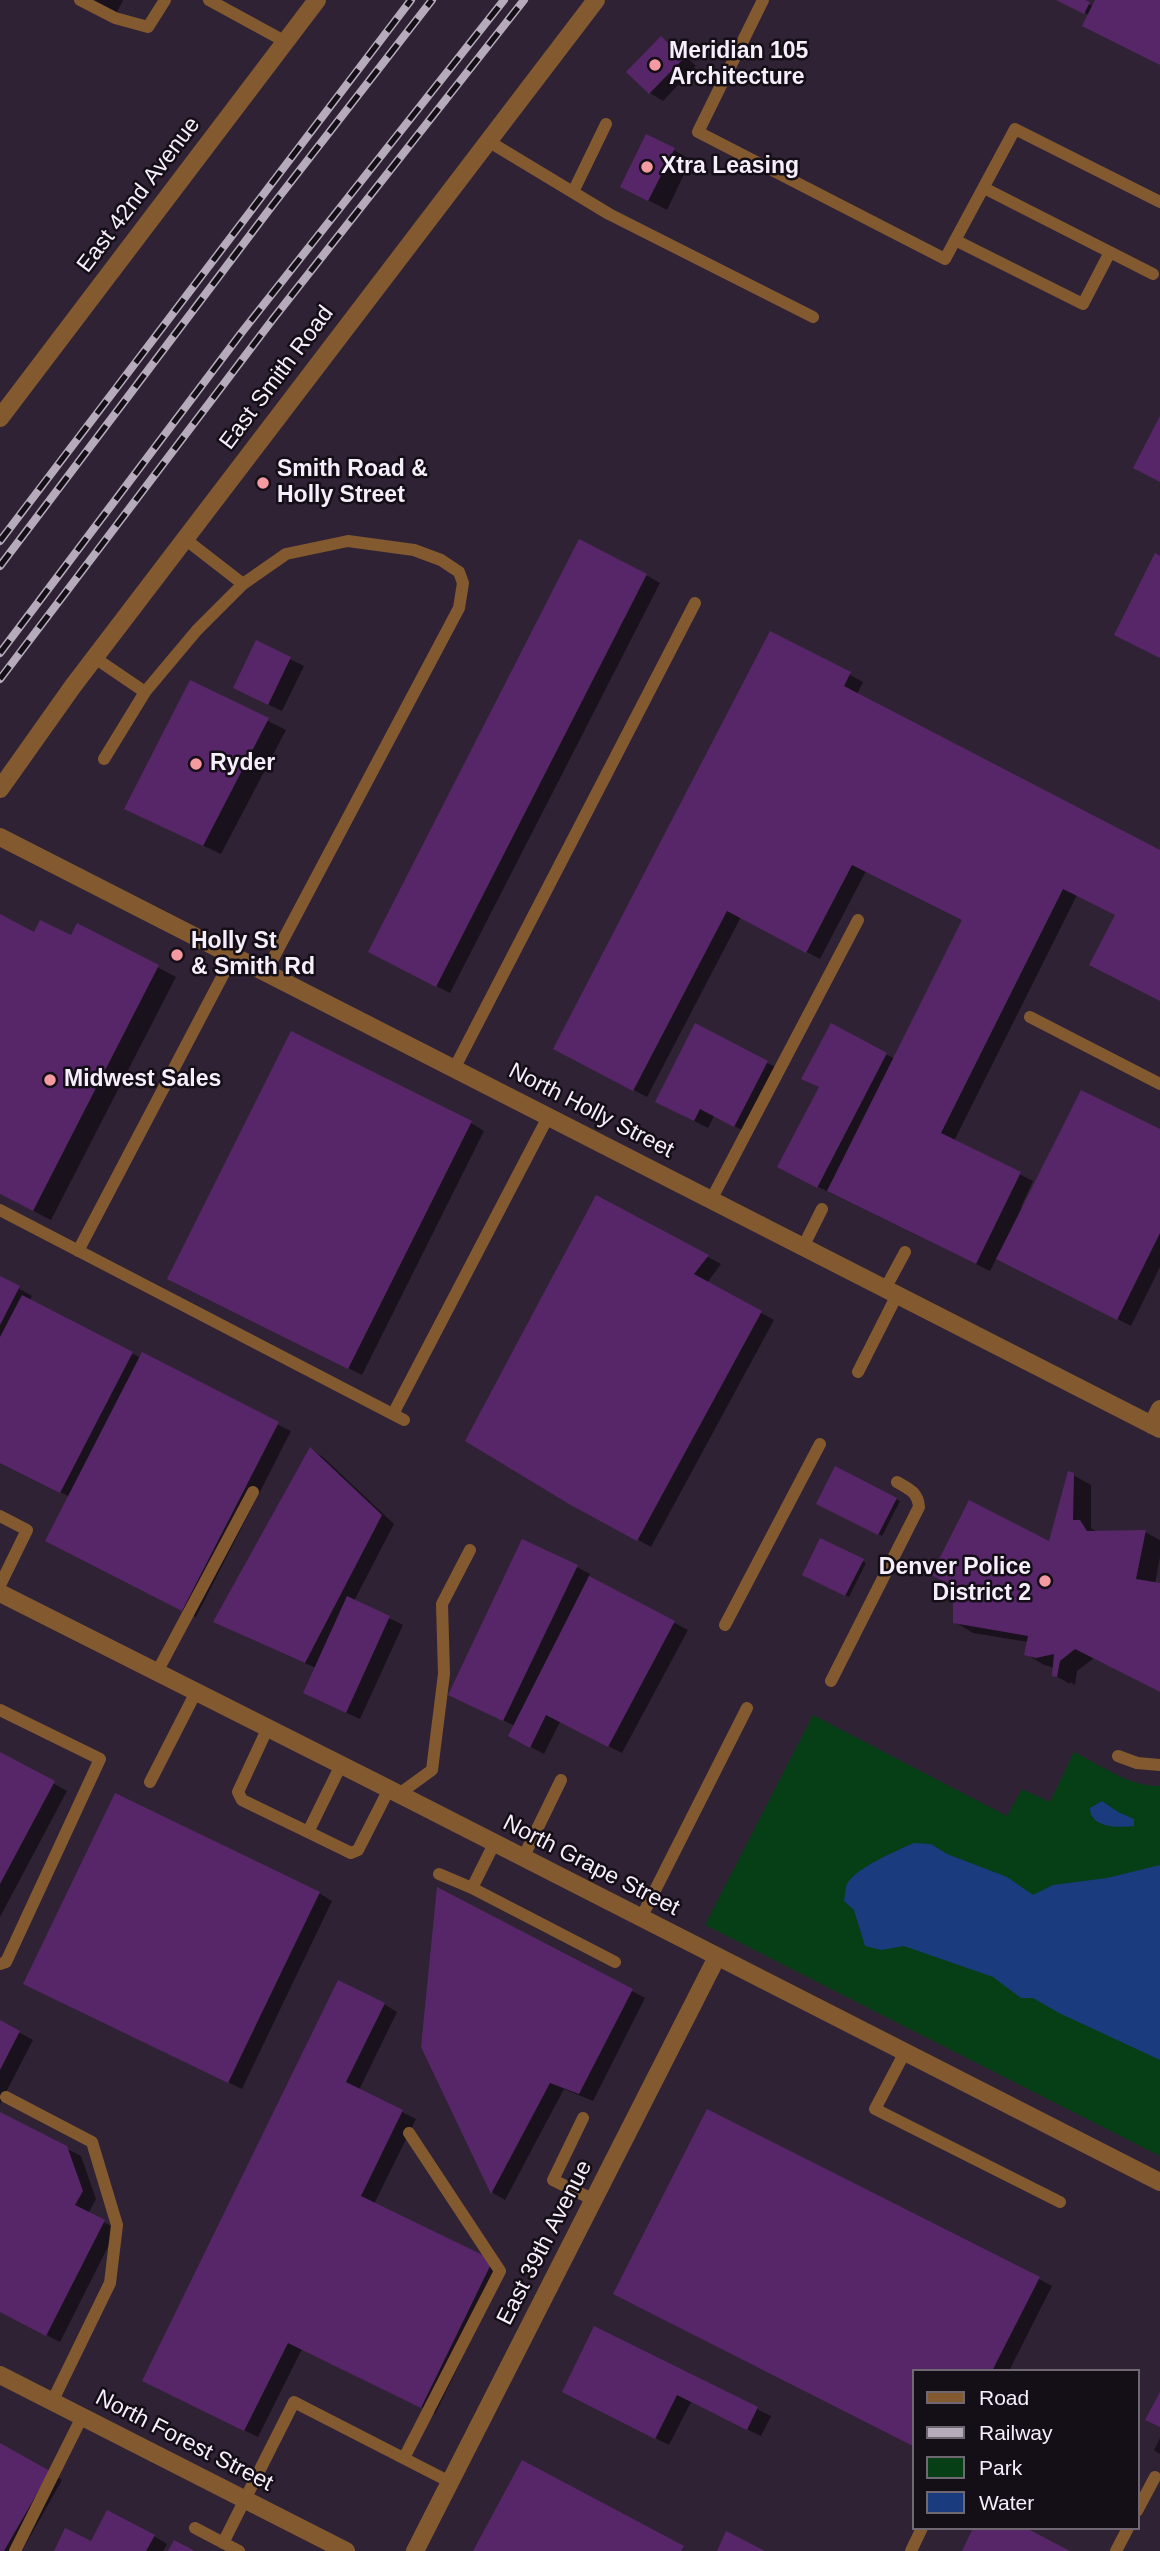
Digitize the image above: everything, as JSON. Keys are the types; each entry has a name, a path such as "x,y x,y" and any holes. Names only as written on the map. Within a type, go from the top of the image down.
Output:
{"street":[{"name":"East 42nd Avenue","path":"0,418 317,0"},
{"name":"East Smith Road","path":"0,789 185,539 596,0"},
{"name":"North Holly Street","path":"0,837 891,1292 1157,1421"},
{"name":"North Grape Street","path":"0,1593 1160,2182"},
{"name":"East 39th Avenue","path":"415,2551 717,1957"},
{"name":"North Forest Street","path":"0,2375 341,2550"}],"lane":[{"path":"80,0 115,18 148,27 165,0"},
{"path":"209,0 286,41"},
{"path":"763,0 698,132 945,259 1015,129 1160,202"},
{"path":"573,192 606,124"},
{"path":"488,141 609,214 813,317"},
{"path":"984,188 1153,274"},
{"path":"955,240 1083,303 1110,252"},
{"path":"185,539 243,584"},
{"path":"104,759 145,692 197,630 243,584 286,554 348,541 414,550 442,559 459,572 463,583 459,608 266,972"},
{"path":"454,1069 695,603"},
{"path":"96,658 145,692"},
{"path":"711,1200 858,920"},
{"path":"78,1251 233,956"},
{"path":"1030,1017 1160,1084"},
{"path":"0,1210 398,1417 548,1117"},
{"path":"803,1247 822,1209"},
{"path":"858,1371 905,1252"},
{"path":"725,1625 820,1444"},
{"path":"831,1681 919,1507 914,1492 897,1482"},
{"path":"157,1672 253,1492"},
{"path":"0,1516 27,1530 0,1585"},
{"path":"264,1736 238,1792 242,1800 351,1853 358,1850 394,1791 432,1770 444,1674 442,1604 470,1550"},
{"path":"150,1782 196,1692"},
{"path":"641,1918 747,1708"},
{"path":"0,1710 100,1759 6,1962 0,1964"},
{"path":"1118,1756 1138,1763 1160,1765"},
{"path":"308,1832 341,1765"},
{"path":"523,1858 561,1780"},
{"path":"471,1888 494,1844"},
{"path":"439,1874 615,1962"},
{"path":"905,2052 875,2109 1060,2202"},
{"path":"6,2097 92,2142 117,2224 110,2283 52,2402"},
{"path":"583,2118 553,2180 594,2200"},
{"path":"404,2458 500,2271 409,2133"},
{"path":"223,2543 294,2402 450,2482"},
{"path":"15,2551 82,2417"},
{"path":"1139,2507 1155,2477"},
{"path":"195,2528 239,2551"},
{"path":"911,2551 921,2530"},
{"path":"1118,2550 1127,2530"}],"green space":[{"path":"813,1715 1007,1816 1022,1789 1050,1802 1074,1752 1126,1779 1160,1786 1160,2156 705,1925"}],"water":[{"path":"1102,1801 1134,1819 1134,1826 1106,1825 1095,1820 1090,1808"},
{"path":"914,1843 931,1844 947,1854 1007,1877 1033,1895 1053,1885 1107,1878 1160,1865 1160,2060 1033,1998 1021,1998 993,1977 904,1946 881,1950 865,1946 854,1910 844,1901 847,1884 868,1866"}],"building":[{"path":"1056,0 1085,0 1090,2 1084,14"},
{"path":"1095,0 1160,0 1160,65 1082,26"},
{"name":"Meridian 105 Architecture","path":"661,36 684,58 649,94 626,72"},
{"name":"Xtra Leasing","path":"646,134 675,148 648,201 620,187"},
{"path":"1160,416 1160,482 1133,468"},
{"path":"579,539 647,574 436,987 368,952"},
{"path":"1155,553 1160,556 1160,658 1114,635"},
{"path":"770,631 851,672 844,686 1160,850 1160,1001 1089,965 1115,915 1063,889 941,1133 1021,1172 976,1264 827,1191 962,920 852,865 806,953 727,911 633,1091 553,1049"},
{"path":"256,640 291,657 268,705 233,688"},
{"name":"Ryder","path":"190,680 269,718 203,846 124,809"},
{"name":"Midwest Sales","path":"0,914 34,932 40,920 71,935 77,923 159,965 33,1211 0,1194"},
{"path":"695,1023 768,1061 734,1127 700,1109 694,1121 655,1102"},
{"path":"831,1023 887,1053 817,1188 777,1167 819,1087 801,1079"},
{"path":"291,1031 472,1121 348,1369 167,1279"},
{"path":"1081,1090 1160,1129 1160,1233 1117,1320 996,1259"},
{"path":"596,1195 709,1255 694,1274 762,1311 637,1541 569,1504 465,1441"},
{"path":"0,1276 20,1286 0,1325"},
{"path":"22,1295 133,1352 60,1493 0,1463 0,1337"},
{"path":"142,1352 279,1422 182,1611 45,1541"},
{"path":"310,1447 382,1515 305,1663 213,1622"},
{"path":"835,1466 897,1498 878,1535 816,1504"},
{"name":"Denver Police District 2","path":"1068,1471 1074,1473 1073,1520 1080,1520 1087,1531 1146,1530 1136,1579 1160,1583 1160,1692 1075,1649 1060,1661 1057,1677 1052,1676 1054,1654 1036,1658 1024,1655 1028,1636 953,1623 953,1586 931,1575 969,1500 1049,1541"},
{"path":"820,1538 864,1559 845,1596 802,1575"},
{"path":"522,1539 578,1565 503,1721 448,1695"},
{"path":"589,1576 675,1621 608,1747 546,1715 530,1748 508,1736"},
{"path":"347,1596 390,1616 346,1713 303,1693"},
{"path":"0,1752 55,1781 0,1884"},
{"path":"115,1793 320,1892 228,2083 23,1984"},
{"path":"437,1887 633,1989 579,2094 550,2083 491,2194 421,2047"},
{"path":"338,1980 385,2003 346,2082 403,2110 361,2196 493,2260 421,2408 288,2343 244,2431 142,2381"},
{"path":"0,2020 20,2031 0,2070"},
{"path":"707,2109 1040,2277 993,2369 912,2369 912,2445 613,2294"},
{"path":"0,2112 67,2146 83,2191 75,2205 105,2220 46,2336 0,2312"},
{"path":"594,2326 758,2407 747,2430 677,2395 655,2439 562,2392"},
{"path":"1160,2392 1160,2427 1145,2420"},
{"path":"0,2443 50,2471 4,2551 0,2551"},
{"path":"522,2460 684,2546 681,2551 473,2551"},
{"path":"107,2510 155,2535 146,2551 54,2551 65,2528 91,2541"},
{"path":"972,2530 1030,2530 1070,2551 962,2551"},
{"path":"726,2531 765,2551 717,2551"},
{"path":"174,2540 195,2551 168,2551"}],"railway":[{"path":"0,541 411,0"},
{"path":"0,566 272,206 432,0"},
{"path":"0,653 242,332 504,0"},
{"path":"0,679 273,319 524,0"}],"place":[{"name":"Meridian 105 Architecture","path":"655,65"},
{"name":"Xtra Leasing","path":"647,167"},
{"name":"Smith Road & Holly Street","path":"263,483"},
{"name":"Ryder","path":"196,764"},
{"name":"Holly St & Smith Rd","path":"177,955"},
{"name":"Midwest Sales","path":"50,1080"},
{"name":"Denver Police District 2","path":"1045,1581"}]}
